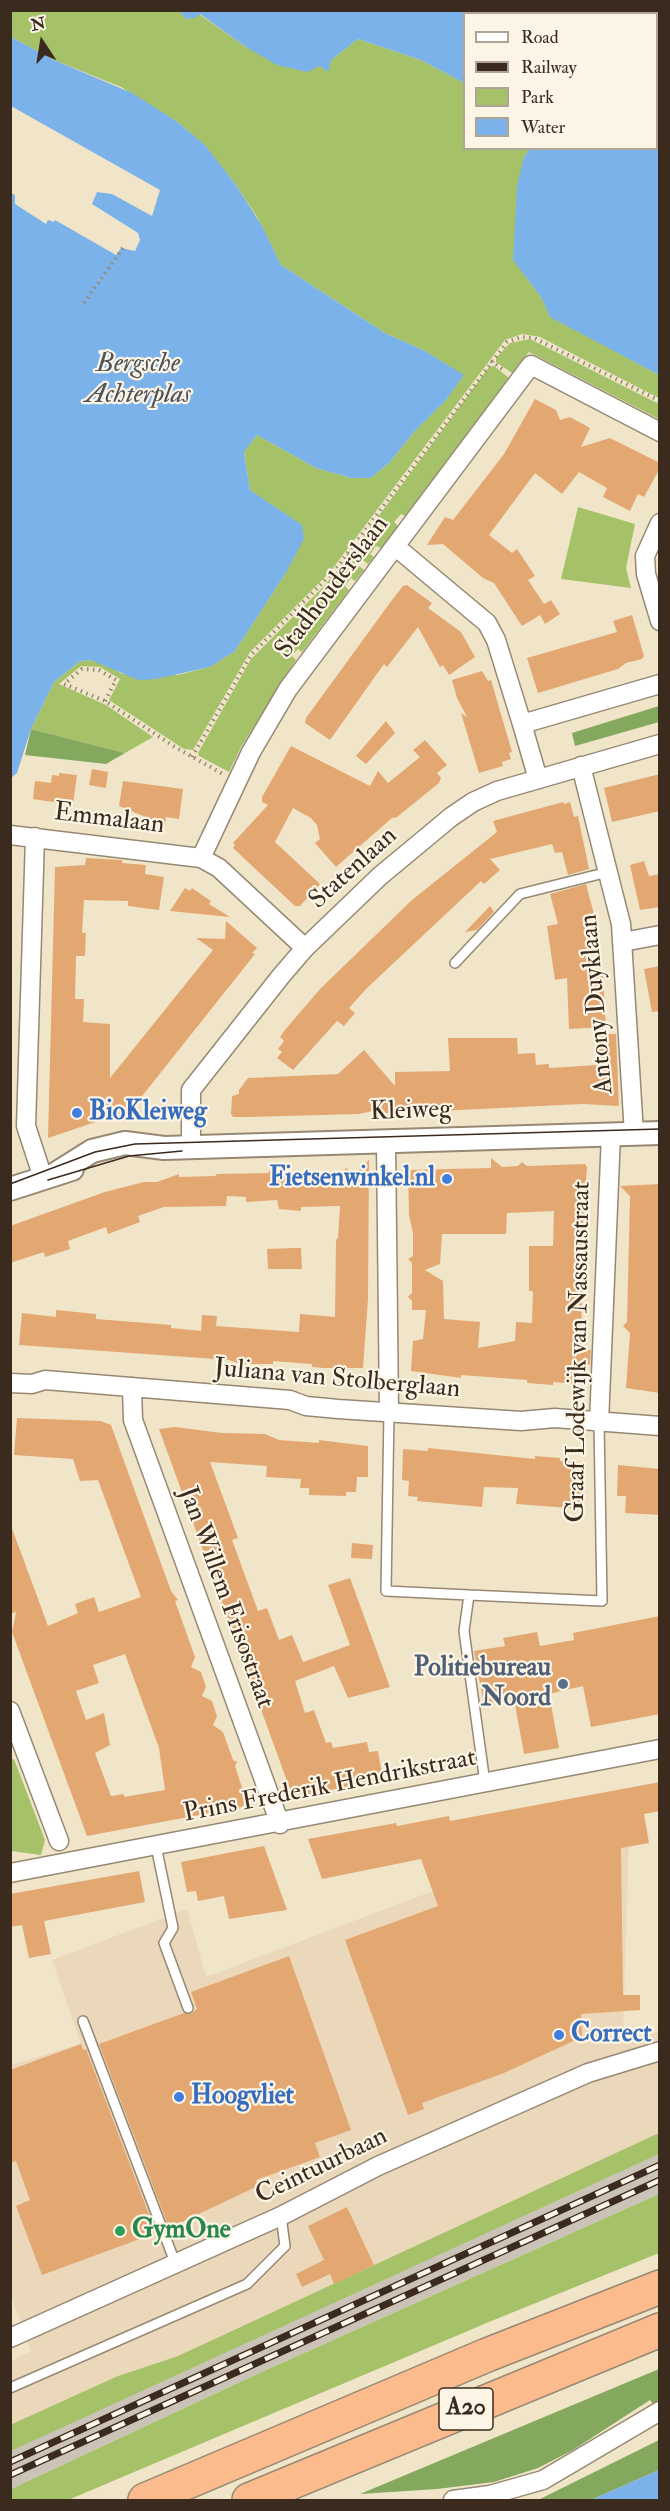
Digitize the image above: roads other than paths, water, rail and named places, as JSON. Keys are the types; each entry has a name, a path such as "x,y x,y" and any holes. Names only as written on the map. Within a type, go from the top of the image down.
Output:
{"highway":[{"name":"A20","path":"145,2500 488,2355 660,2287"},
{"name":"A20","path":"249,2500 660,2330"}],"street":[{"name":"Stadhouderslaan","path":"201,858 250,752 288,689 531,365 660,432"},
{"path":"660,523 645,556 646,574 660,621"},
{"path":"396,547 487,623 496,640 538,779"},
{"path":"522,724 660,684"},
{"name":"Statenlaan","path":"191,1147 191,1090 305,948 380,876 451,817 497,791 660,744"},
{"name":"Antony Duyklaan","path":"581,766 623,942 634,1134"},
{"name":"Emmalaan","path":"10,835 201,858"},
{"path":"35,837 26,1126 50,1175"},
{"path":"201,858 219,868 305,948"},
{"path":"623,942 660,936"},
{"name":"Kleiweg","path":"10,1189 50,1175 164,1148 660,1132"},
{"name":"Graaf Lodewijk van Nassaustraat","path":"599,1423 611,1134"},
{"path":"386,1141 389,1412"},
{"name":"Juliana van Stolberglaan","path":"10,1383 32,1384 45,1380 290,1400 306,1406 521,1420 555,1418 660,1426"},
{"name":"Jan Willem Frisostraat","path":"132,1387 134,1420 280,1824"},
{"path":"10,1711 59,1841"},
{"name":"Prins Frederik Hendrikstraat","path":"10,1873 280,1824 660,1749"},
{"name":"Ceintuurbaan","path":"11,2334 176,2265 281,2216 378,2166 588,2073 660,2050"},
{"path":"453,2500 490,2495 543,2480 581,2460 660,2411"}],"lane":[{"path":"455,963 520,894 608,872"},
{"path":"389,1412 386,1591 469,1595 464,1631 485,1783"},
{"name":"Graaf Lodewijk van Nassaustraat","path":"469,1595 602,1601 599,1423"},
{"path":"156,1846 173,1928 164,1943 188,2008"},
{"path":"83,2020 176,2265"},
{"path":"10,2388 247,2284 285,2247 281,2216"}],"water":[{"path":"179,11 472,12 463,12 463,82 421,60 358,39 331,60 328,72 320,66 307,72 277,65 246,47 200,14 195,18 186,19"},
{"path":"574,11 659,11 659,375 550,317 541,297 513,260 517,186 524,157 529,150 658,150 658,12"},
{"name":"Bergsche Achterplas","path":"11,37 54,60 132,93 176,121 205,145 236,185 262,226 281,265 385,333 425,351 464,375 446,400 414,432 390,462 371,478 351,478 316,468 257,435 244,452 250,490 302,525 304,539 285,574 235,651 210,667 156,679 138,680 91,660 80,661 54,682 31,729 17,773 11,778 11,193 15,195 15,204 46,224 48,220 54,222 55,220 116,255 121,248 135,251 140,240 138,233 92,204 97,192 112,194 152,216 160,190 11,106"},
{"path":"659,2470 659,2500 591,2500"}],"tram line":[{"path":"10,1184 95,1152 135,1144 660,1129"},
{"path":"48,1180 129,1156 182,1151"}],"railway":[{"path":"10,2462 660,2165"},
{"path":"10,2475 660,2180"}],"place":[{"name":"BioKleiweg","path":"77,1113"},
{"name":"Fietsenwinkel.nl","path":"447,1179"},
{"name":"Politiebureau Noord","path":"563,1684"},
{"name":"Correct","path":"559,2035"},
{"name":"Hoogvliet","path":"179,2097"},
{"name":"GymOne","path":"120,2231"}]}
